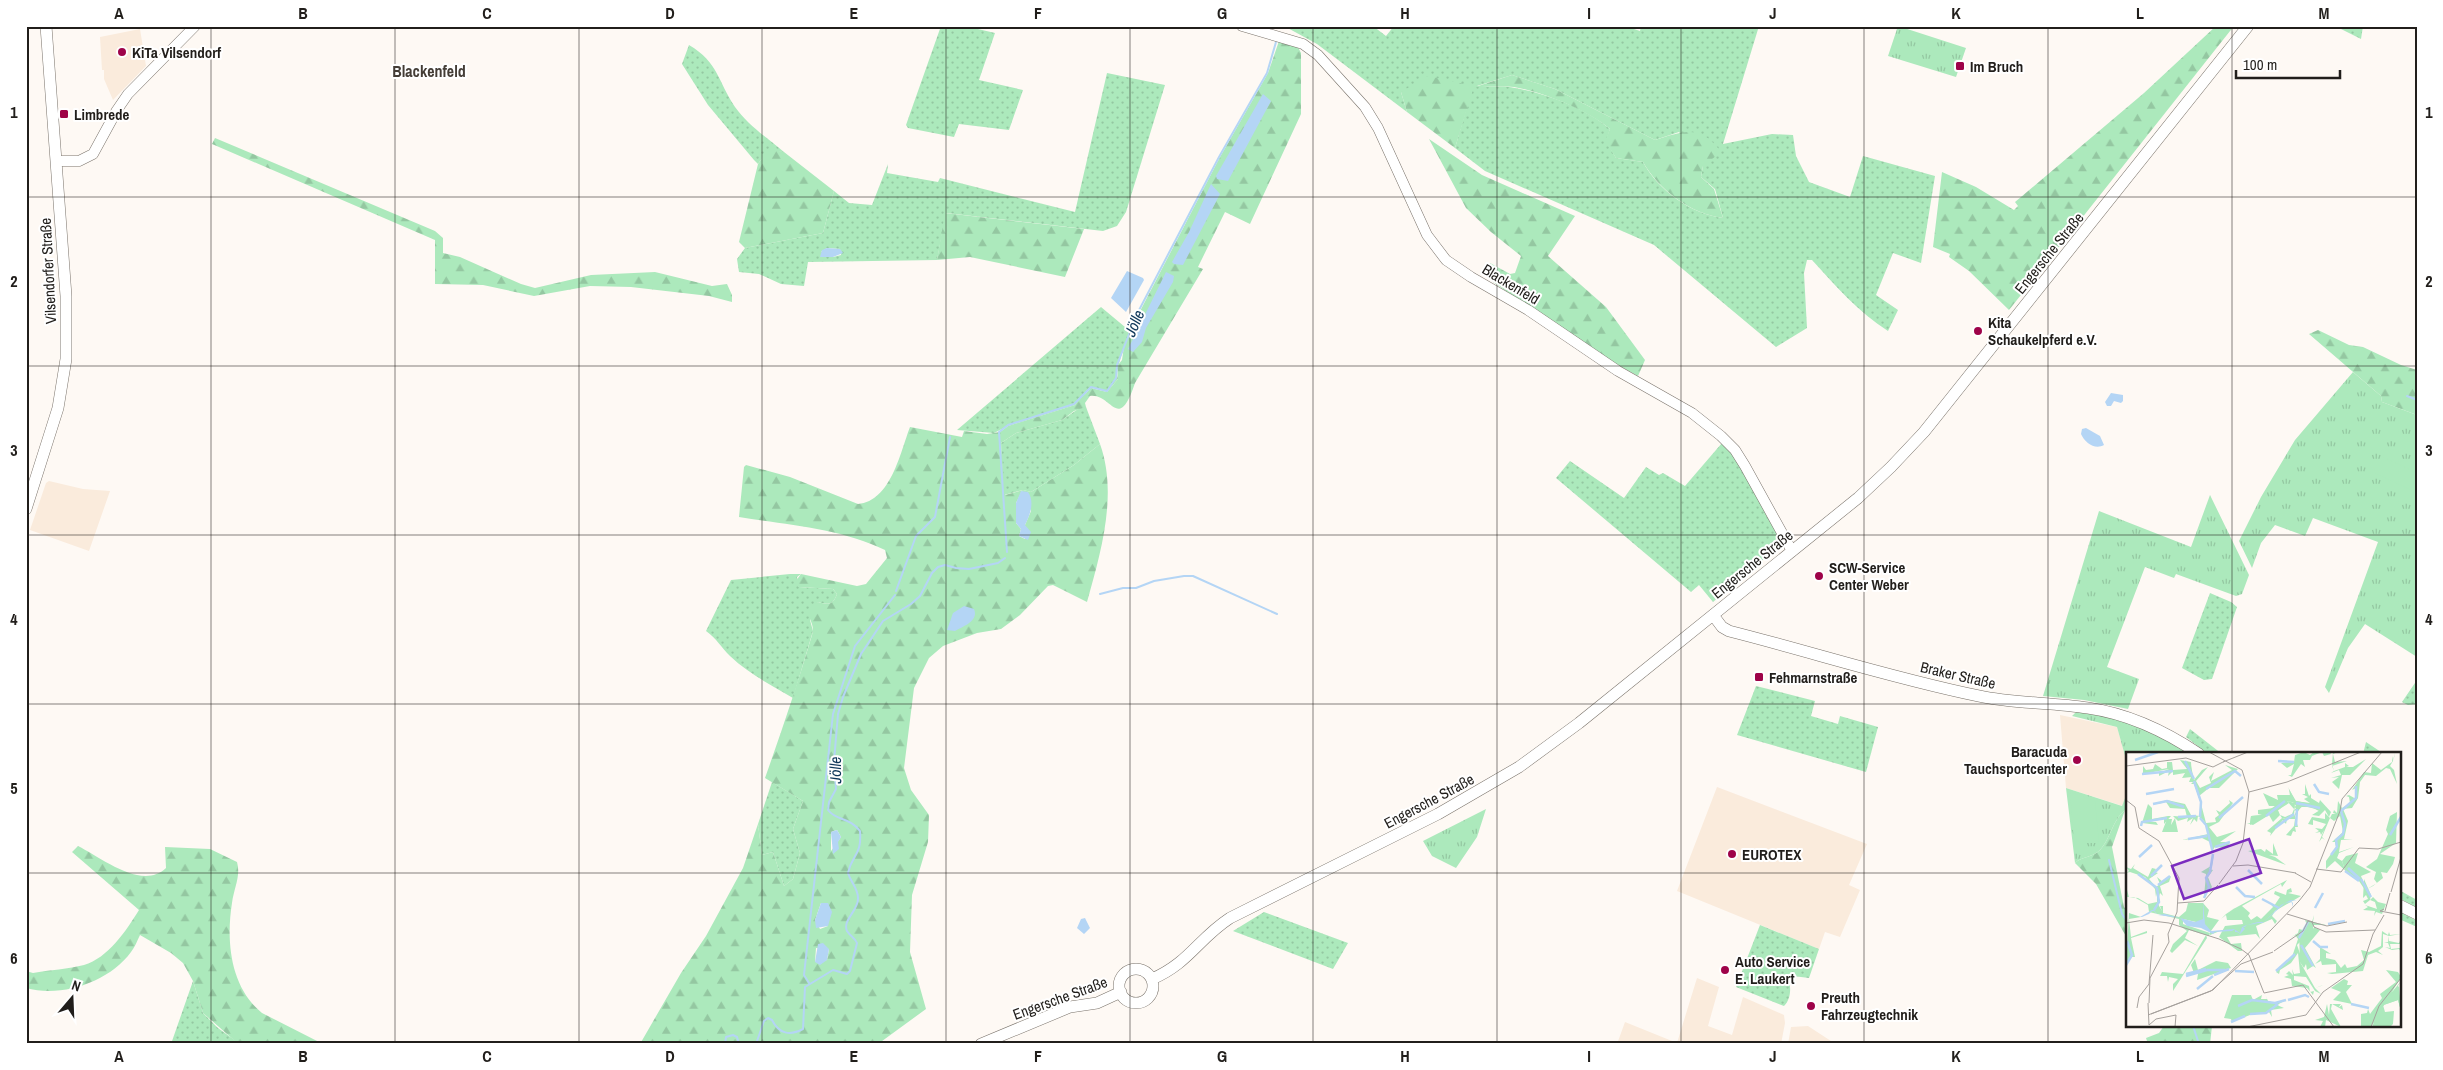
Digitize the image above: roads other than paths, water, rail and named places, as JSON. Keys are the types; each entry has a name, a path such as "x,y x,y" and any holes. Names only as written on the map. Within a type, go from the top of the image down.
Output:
{"main road":[{"name":"Vilsendorfer Straße","path":"26,509 58,408 66,359 66,303 46,26"},
{"name":"Engersche Straße","path":"1152,979 1183,962 1207,934 1230,918 1438,814 1511,772 1579,723 1875,482 1924,432 2248,26"},
{"name":"Braker Straße","path":"1713,615 1722,628 1729,631 1959,692 2009,701 2089,708 2120,714 2158,728 2196,752"},
{"path":"2400,905 2417,914"},
{"path":"1142,969 1152,979 1152,993 1143,1001 1131,1002 1121,992 1121,978 1129,970 1142,969"},
{"name":"Engersche Straße","path":"982,1044 1070,1007 1096,1003 1121,992"}],"street":[{"path":"56,161 79,161 93,154 128,94 195,26"},
{"name":"Blackenfeld","path":"1242,26 1303,44 1318,55 1365,107 1378,128 1427,236 1446,260 1471,278 1528,310 1618,371 1692,413 1735,450 1792,551"}],"water":[{"path":"1263,94 1271,101 1228,181 1217,179 1216,176"},
{"path":"1211,184 1220,194 1183,265 1174,264 1172,262 1189,232"},
{"path":"827,248 840,249 843,253 833,257 820,257 822,250"},
{"path":"1127,271 1144,280 1126,312 1111,298"},
{"path":"1166,272 1174,276 1173,282 1146,328 1142,342 1133,352 1128,349"},
{"path":"2111,393 2123,395 2123,401 2121,403 2114,401 2111,406 2107,406 2105,402"},
{"path":"2086,428 2100,436 2104,445 2097,447 2088,443 2081,434 2082,429"},
{"path":"1021,491 1028,492 1031,500 1030,513 1025,525 1031,532 1028,540 1019,536 1021,529 1016,523 1016,503"},
{"path":"964,606 974,609 973,620 955,631 947,630 953,613"},
{"path":"837,830 841,837 838,842 839,849 833,854 831,832"},
{"path":"821,903 828,903 832,912 828,926 816,928 815,920"},
{"path":"1085,918 1090,928 1084,934 1077,928 1081,919"},
{"path":"823,943 829,949 827,960 820,965 815,962 818,944"}],"waterway":[{"name":"Jölle","path":"1007,552 999,432 1008,425 1074,404 1091,387 1107,391 1116,378 1117,365 1137,314 1219,157 1267,73 1276,42"},
{"path":"2407,396 2417,400"},
{"path":"896,591 916,536 935,517 950,437"},
{"name":"Jölle","path":"756,1044 764,1021 768,1018 781,1031 794,1033 803,1029 805,987 833,970 847,974 850,971 857,943 846,927 856,907 858,898 857,891 848,873 860,845 860,831 852,823 835,816 828,810 829,802 836,789 834,761 838,714 861,654 883,621 911,604 920,596 932,573 938,567 945,565 969,569 998,563 1005,558"},
{"path":"1100,594 1123,588 1136,588 1154,581 1193,576 1277,614"},
{"path":"809,983 804,975 833,714 855,646 895,595"},
{"path":"2109,860 2122,914 2126,920"},
{"path":"2194,1028 2199,1044"},
{"name":"Jölle","path":"725,1044 726,1037 733,1035 737,1037 739,1044"}],"place":[{"name":"KiTa Vilsendorf","path":"122,52"},
{"name":"Im Bruch","path":"1960,66"},
{"name":"Limbrede","path":"64,114"},
{"name":"Kita Schaukelpferd e.V.","path":"1978,331"},
{"name":"SCW-Service Center Weber","path":"1819,576"},
{"name":"Fehmarnstraße","path":"1759,677"},
{"name":"Baracuda Tauchsportcenter","path":"2077,760"},
{"name":"EUROTEX","path":"1732,854"},
{"name":"Auto Service E. Laukert","path":"1725,970"},
{"name":"Preuth Fahrzeugtechnik","path":"1811,1006"}],"district":[{"name":"Blackenfeld","path":"429,71"}]}
